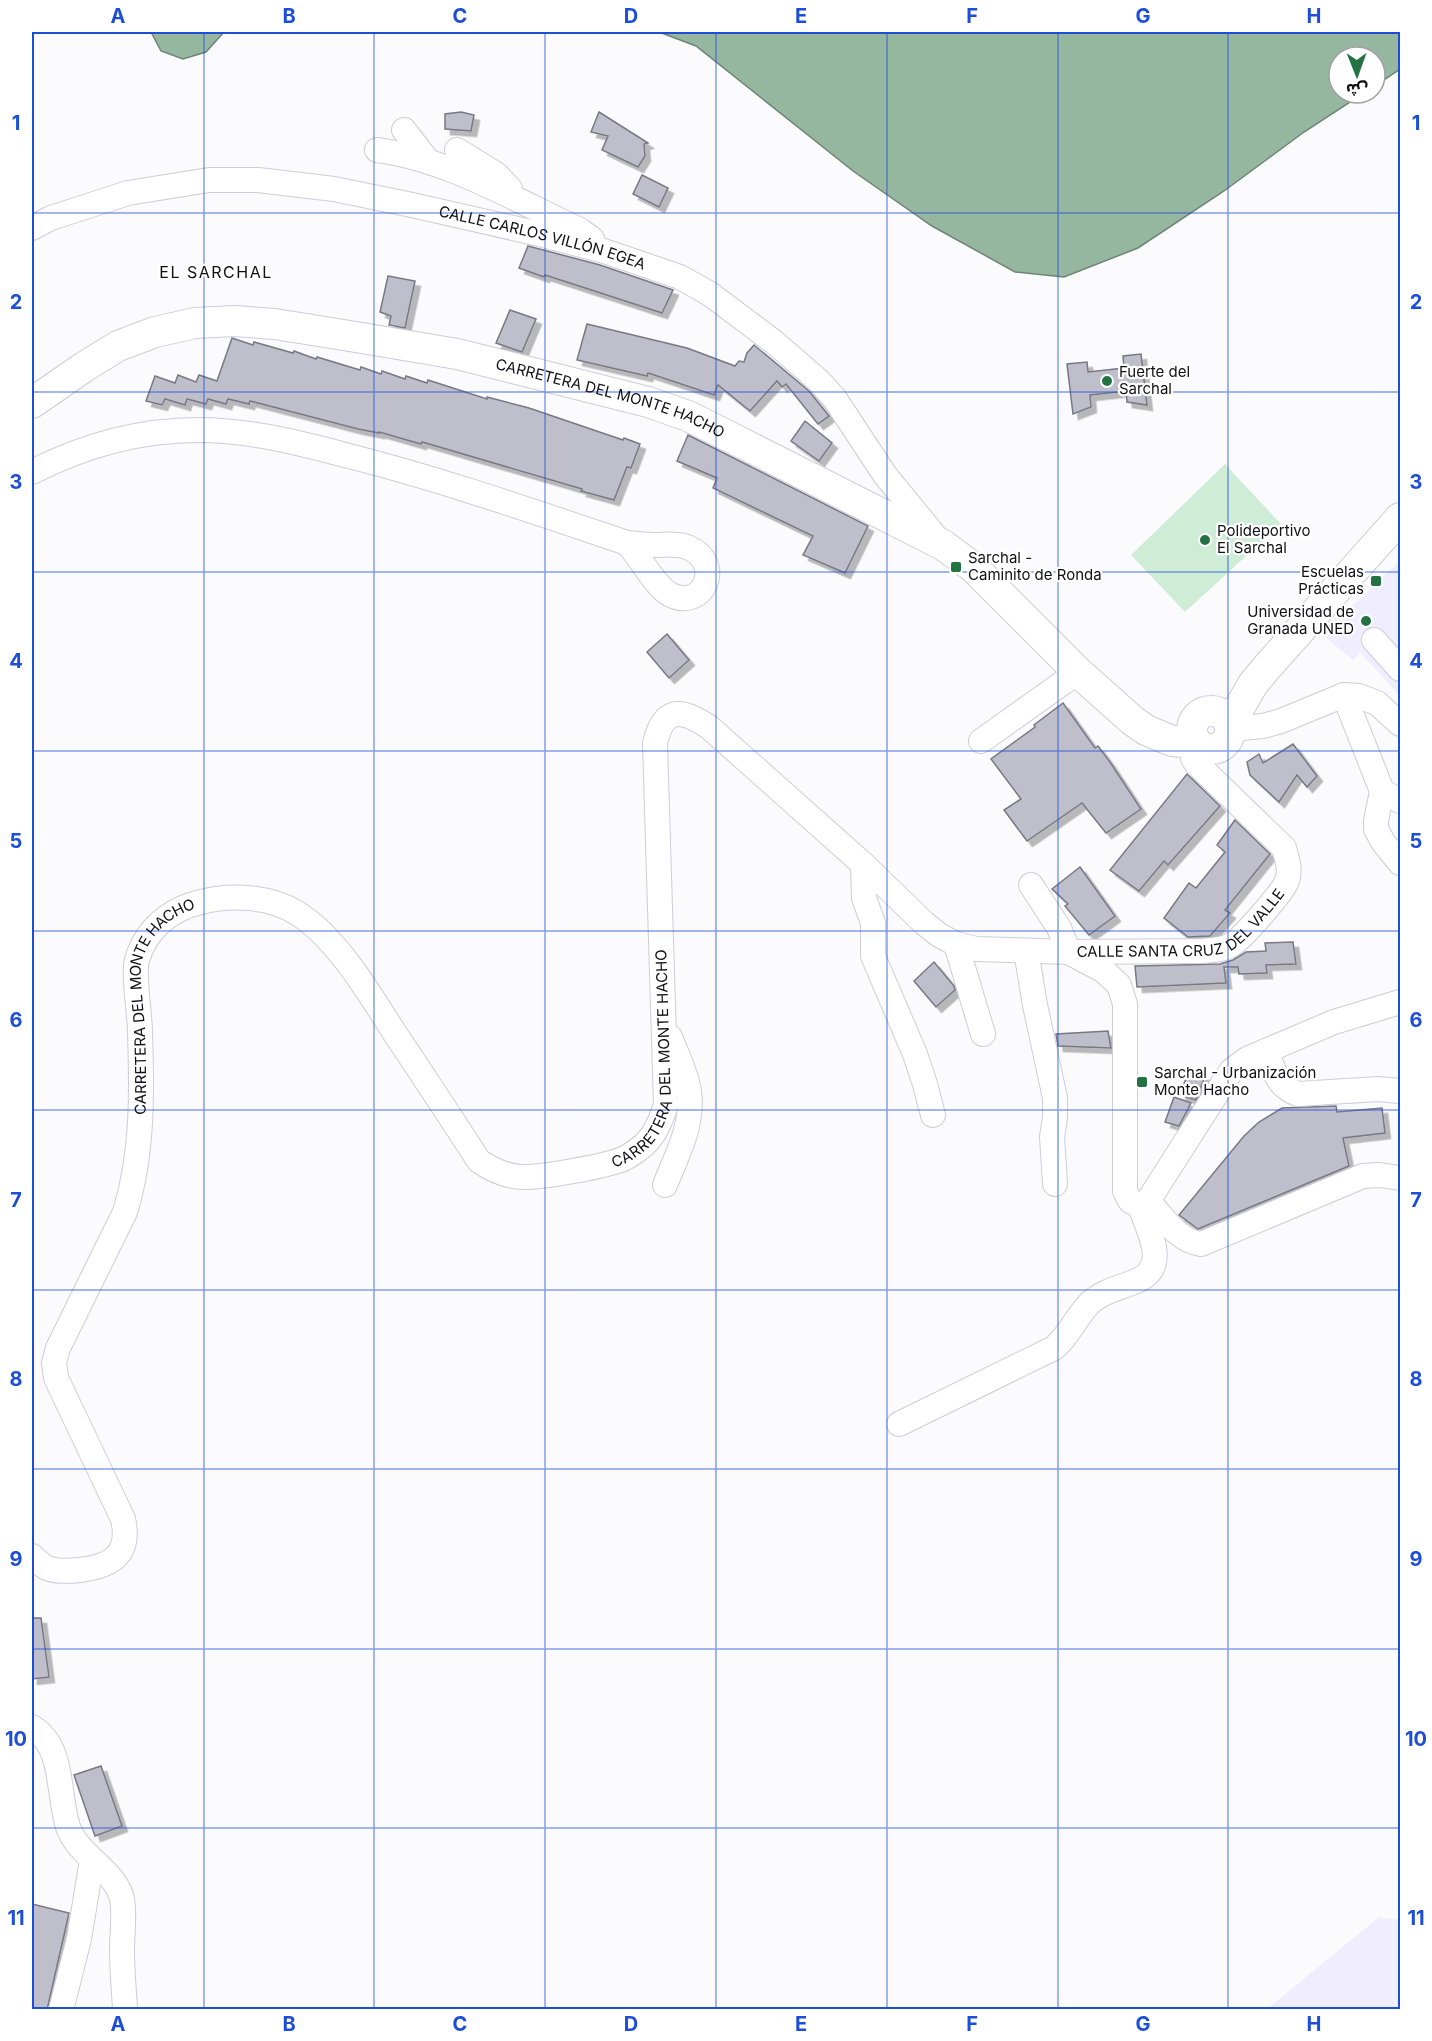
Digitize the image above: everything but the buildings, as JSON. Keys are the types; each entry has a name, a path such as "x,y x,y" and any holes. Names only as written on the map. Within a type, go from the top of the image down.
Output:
{"main road":[{"name":"CARRETERA DEL MONTE HACHO","path":"32,403 118,346 155,332 195,323 235,321 275,324 457,354 648,402 716,430 943,545 974,568 1078,672 1121,710 1210,728"},
{"path":"1210,728 1401,518"}],"street":[{"path":"404,130 429,160"},
{"path":"377,150 403,153 429,160 580,231 604,251"},
{"path":"457,150 496,174 520,202"},
{"name":"CALLE CARLOS VILLÓN EGEA","path":"32,228 51,218 128,193 209,180 258,180 334,189 535,232 604,251 680,277 710,294 774,342 819,381 848,417 885,475 943,545"},
{"path":"32,472 57,459 102,443 150,434 197,430 245,433 292,441 419,474 627,543"},
{"path":"1374,640 1401,669"},
{"path":"981,741 1078,672"},
{"path":"1210,728 1263,726 1344,695 1359,696 1377,703 1401,724"},
{"path":"1344,695 1391,796 1376,821 1376,829 1383,842 1401,863"},
{"name":"CARRETERA DEL MONTE HACHO","path":"32,1556 47,1568 68,1571 110,1563 122,1550 126,1532 123,1519 56,1378 54,1363 58,1348 125,1212 136,1167 141,1108 136,963 143,941 156,926 171,914 188,905 211,899 265,900 297,913 324,936 357,975 479,1161 492,1170 523,1177 603,1165 625,1158 644,1145 658,1127 666,1105 655,743 658,729 667,717 678,714 690,715 709,727 939,935 956,944 976,949 1069,952 1104,971 1119,985"},
{"name":"CALLE SANTA CRUZ DEL VALLE","path":"1069,952 1216,950 1228,946 1243,935 1286,881 1289,864 1284,848 1196,764 1193,758 1194,752 1210,728"},
{"path":"863,864 864,898 873,923 873,956 915,1054 926,1084 933,1115"},
{"path":"1031,885 1059,928 1069,952"},
{"path":"956,944 983,1034"},
{"path":"1026,951 1055,1098 1052,1137 1055,1184"},
{"path":"1130,951 1119,959 1117,974 1125,1004 1125,1191 1130,1201 1144,1204 1189,1243 1201,1244 1363,1176 1380,1175 1401,1178"},
{"path":"899,1424 1054,1348 1066,1338 1080,1313 1090,1303 1101,1295 1137,1281 1150,1273 1156,1255 1144,1204 1231,1071 1247,1059 1334,1022 1401,1002"},
{"path":"664,1021 685,1073 690,1112 687,1131 665,1185"},
{"path":"1266,1051 1281,1084 1288,1091 1298,1094 1378,1089 1401,1091"},
{"path":"32,1727 40,1732 52,1749 68,1828 78,1845 117,1887 122,1899 125,2010"},
{"path":"62,2010 79,1940 92,1860"}],"shaded area":[{"path":"151,32 224,32 206,52 183,59 161,51"},
{"path":"659,32 1400,32 1400,69 1387,78 1387,45 1327,45 1327,105 1346,105 1304,132 1224,191 1138,248 1064,277 1015,272 932,226 853,171 696,46"},
{"name":"Polideportivo El Sarchal","path":"1225,464 1281,524 1185,612 1131,555"},
{"name":"Universidad de Granada UNED","path":"1400,561 1400,696 1360,652 1353,660 1322,634 1345,604 1351,607"},
{"path":"1379,1917 1400,1920 1400,2009 1267,2009"}],"place":[{"name":"Fuerte del Sarchal","path":"1107,381"},
{"name":"Polideportivo El Sarchal","path":"1205,540"},
{"name":"Sarchal - Caminito de Ronda","path":"956,567"},
{"name":"Escuelas Prácticas","path":"1376,581"},
{"name":"Universidad de Granada UNED","path":"1366,621"},
{"name":"Sarchal - Urbanización Monte Hacho","path":"1142,1082"}],"district":[{"name":"EL SARCHAL","path":"216,272"}]}
